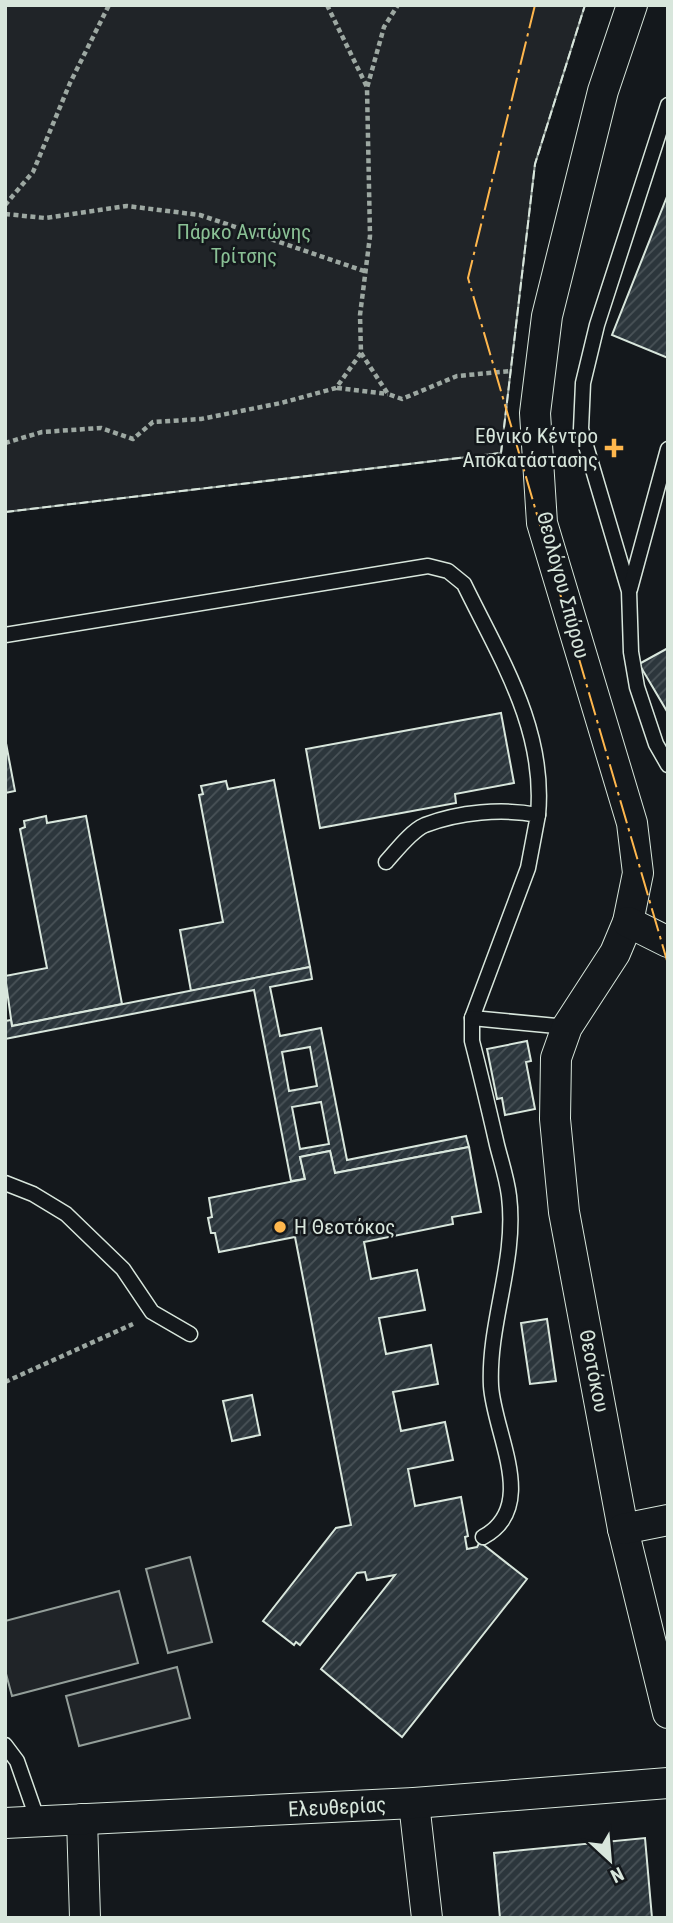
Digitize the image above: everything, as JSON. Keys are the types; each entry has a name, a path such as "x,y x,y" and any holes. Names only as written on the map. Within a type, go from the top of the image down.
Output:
{"street":[{"name":"Θεολόγου Σπύρου","path":"567,1027 615,953 628,922 638,873 632,823 542,523 536,463 538,382 547,316 599,104 632,5"},
{"path":"628,922 668,942"},
{"name":"Θεοτόκου","path":"567,1027 556,1058 555,1119 564,1212 623,1529 668,1713"},
{"path":"623,1529 668,1520"},
{"name":"Ελευθερίας","path":"5,1823 414,1803 668,1783"},
{"path":"414,1803 427,1918"},
{"path":"82,1819 85,1918"}],"lane":[{"path":"668,104 597,325 583,383 581,429 629,591 631,652 637,687 656,744 668,765"},
{"path":"629,591 668,449"},
{"path":"5,635 428,566 448,572 464,584 524,706 539,769 537,815 528,868 472,1018 472,1041 509,1196 510,1242 492,1346 491,1388 513,1491 507,1513 496,1530 482,1537"},
{"path":"386,862 423,826 489,812 513,810 537,815"},
{"path":"472,1018 567,1027"},
{"path":"5,1183 33,1194 66,1214 123,1269 152,1312 190,1334"},
{"path":"5,1745 17,1761 38,1821"}],"path":[{"path":"5,205 33,173 70,83 109,5"},
{"path":"327,5 367,88"},
{"path":"388,394 362,353 360,315 370,236 367,88 384,27 397,5"},
{"path":"5,214 44,218 127,206 200,215 367,272"},
{"path":"336,388 362,353"},
{"path":"5,443 41,432 101,428 133,439 153,422 201,419 281,403 336,388 388,394 402,399 457,376 509,370 538,382"},
{"path":"5,1382 120,1332 152,1312"}],"green space":[{"name":"Πάρκο Αντώνης Τρίτσης","path":"5,5 585,5 535,164 501,453 5,512"},
{"path":"190,1557 212,1642 168,1653 146,1569"},
{"path":"119,1591 138,1663 12,1696 5,1670 5,1621"},
{"path":"177,1667 190,1718 79,1746 66,1696"}],"building":[{"path":"668,194 668,358 612,335"},
{"path":"668,648 668,713 639,664"},
{"path":"501,713 514,783 455,794 456,803 320,828 306,749"},
{"path":"5,738 15,791 5,793"},
{"path":"274,780 310,967 191,991 180,930 223,922 199,795 203,794 201,786 226,781 228,789"},
{"path":"46,816 47,823 86,816 122,1004 12,1026 5,976 47,968 20,829 25,827 24,821"},
{"path":"310,967 312,979 270,987 280,1036 321,1028 347,1160 466,1136 469,1147 335,1173 330,1151 300,1157 305,1179 291,1181 254,990 5,1039 5,1021 11,1020 12,1026","holes":["310,1047 317,1086 289,1091 282,1052","321,1102 329,1144 300,1149 292,1107"]},
{"path":"527,1041 531,1061 526,1062 535,1109 505,1115 502,1098 497,1099 487,1049"},
{"path":"469,1147 481,1212 452,1217 453,1224 364,1242 371,1279 417,1270 425,1310 379,1318 386,1354 431,1345 438,1384 393,1392 401,1431 445,1422 453,1460 408,1469 415,1506 461,1497 468,1536 465,1537 467,1549 477,1547 480,1542 527,1579 402,1737 321,1669 395,1575 367,1580 365,1572 357,1573 300,1645 296,1642 294,1645 263,1621 336,1528 351,1525 295,1237 219,1252 208,1218 212,1217 209,1198 305,1179 300,1157 330,1151 335,1173"},
{"path":"547,1319 556,1381 530,1384 521,1323"},
{"path":"252,1395 260,1435 232,1441 223,1401"},
{"path":"645,1838 652,1918 500,1918 494,1853"}],"fence":[{"path":"5,512 501,453 535,164 585,5"}],"power":[{"path":"535,5 468,278 668,964"}],"place":[{"name":"Εθνικό Κέντρο Αποκατάστασης","path":"614,448"},
{"name":"Η Θεοτόκος","path":"280,1227"}]}
